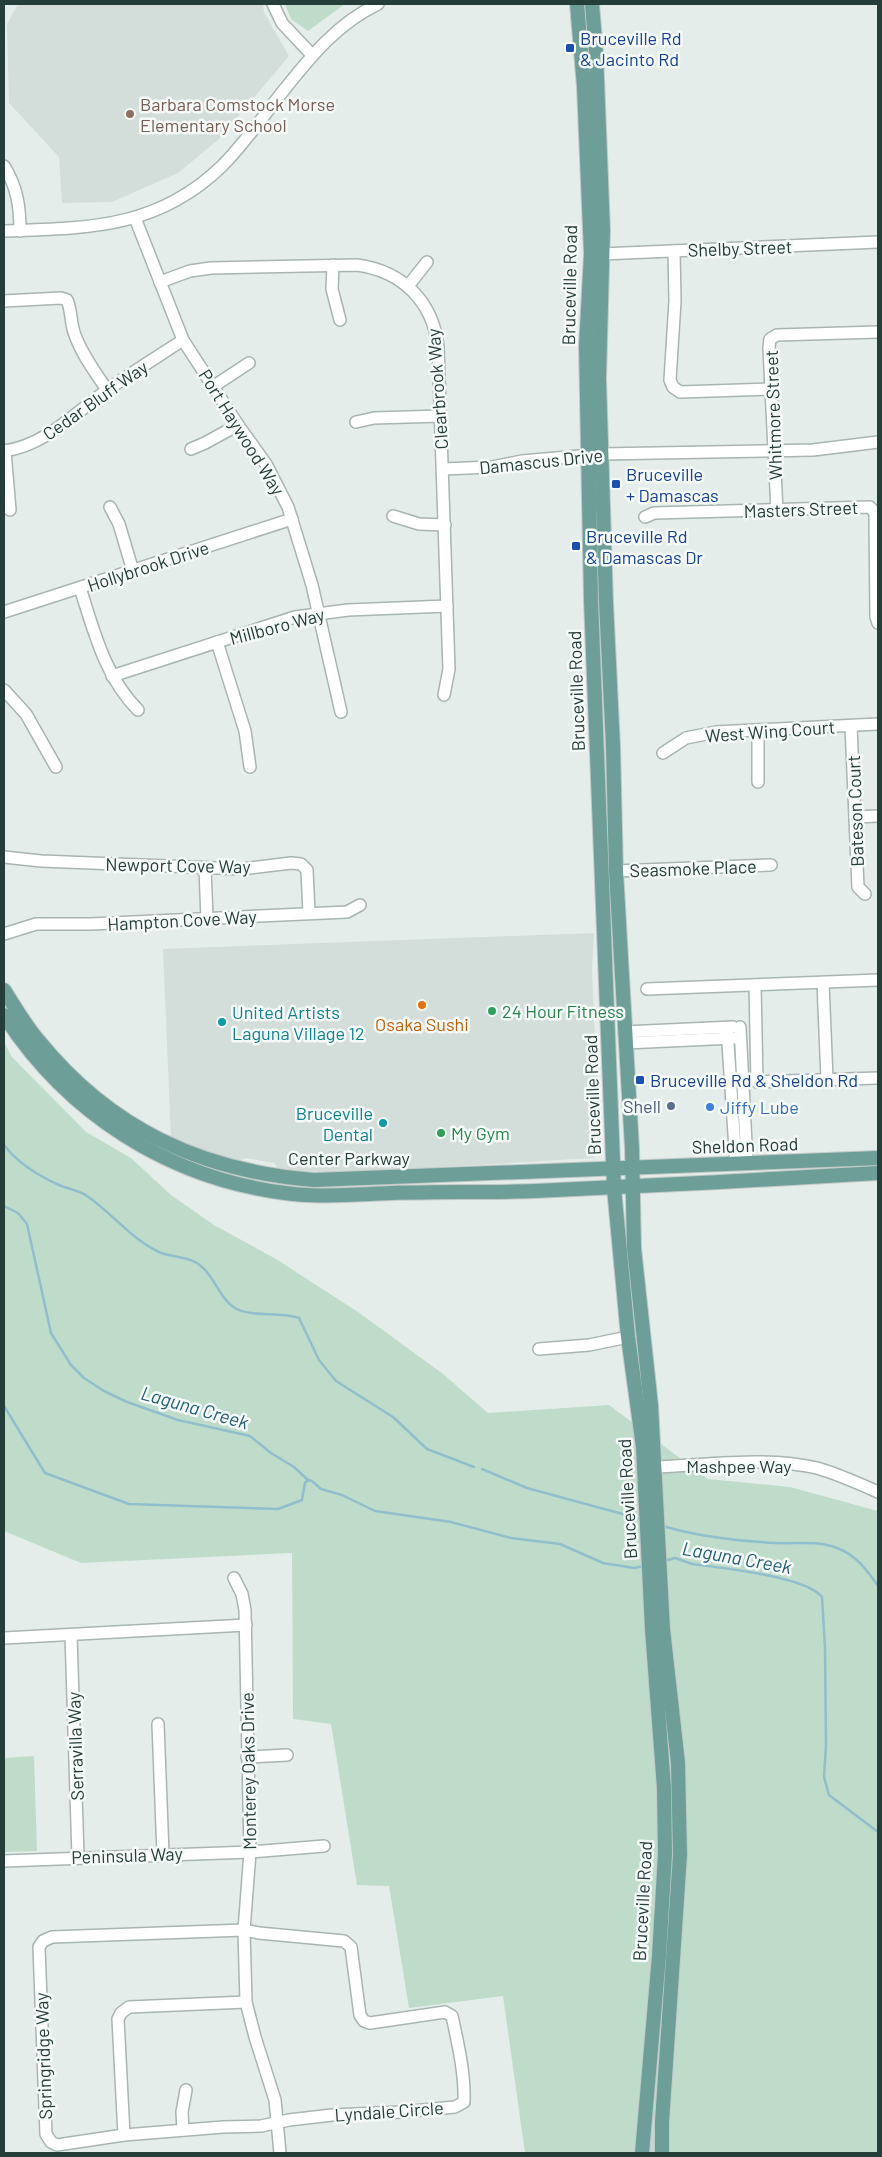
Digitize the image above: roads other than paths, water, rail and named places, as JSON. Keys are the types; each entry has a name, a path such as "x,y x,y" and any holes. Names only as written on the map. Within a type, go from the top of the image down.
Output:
{"main road":[{"name":"Bruceville Road","path":"577,4 584,87 591,254 586,346 596,455 632,1168 634,1248 651,1405 655,1467 651,1491"},
{"name":"Bruceville Road","path":"592,4 596,53 602,254 592,639 613,1169 628,1337 651,1491 664,1788 665,1854 659,1956 642,2153"},
{"path":"605,942 609,944 612,950 616,1001 624,1017"},
{"name":"Center Parkway","path":"4,990 36,1038 52,1058 91,1095 141,1131 211,1162 268,1175 314,1180 613,1169"},
{"name":"Center Parkway","path":"4,1015 26,1048 59,1085 84,1108 115,1131 144,1148 214,1177 259,1188 309,1195 614,1188"},
{"name":"Sheldon Road","path":"613,1169 878,1158"},
{"name":"Sheldon Road","path":"614,1188 878,1173"},
{"path":"369,1194 397,1186 416,1184 421,1182 422,1177"},
{"name":"Bruceville Road","path":"655,1577 663,1629 678,1763 680,1855 662,2122 662,2153"}],"street":[{"path":"273,4 282,23 291,35 312,55"},
{"path":"4,231 88,228 135,218 176,200 208,179 222,166 312,55 338,29 378,4"},
{"path":"4,166 19,202 20,231"},
{"name":"Port Haywood Way","path":"135,218 183,340 238,425 266,464 292,519 319,613 342,712"},
{"name":"Shelby Street","path":"602,254 878,242"},
{"path":"674,251 675,301 670,380 673,387 680,392 771,389"},
{"path":"408,286 427,262"},
{"path":"332,265 332,289 340,320"},
{"name":"Clearbrook Way","path":"160,282 190,271 211,268 357,265 374,268 393,275 408,286 427,309 437,336 441,416 449,669 444,695"},
{"path":"4,301 61,298 67,300 70,307 72,327 78,344 107,390"},
{"name":"Whitmore Street","path":"777,511 770,339 777,335 878,332"},
{"name":"Cedar Bluff Way","path":"4,451 30,444 44,437 107,390 183,340"},
{"path":"214,386 249,362"},
{"path":"356,422 374,418 441,416"},
{"path":"191,448 205,444 238,425"},
{"name":"Damascus Drive","path":"443,469 492,467 522,461 596,455 813,450 878,442"},
{"path":"4,451 10,510"},
{"path":"110,507 119,524 133,571"},
{"name":"Masters Street","path":"645,517 654,513 870,507 875,513 876,617 878,623"},
{"path":"393,516 420,524 445,525"},
{"name":"Hollybrook Drive","path":"4,612 292,519"},
{"path":"80,588 112,676 120,690 138,710"},
{"name":"Millboro Way","path":"112,676 281,621 319,613 447,606"},
{"path":"217,642 245,731 250,767"},
{"path":"4,690 26,714 56,767"},
{"name":"West Wing Court","path":"663,753 686,738 716,732 878,724"},
{"name":"Bateson Court","path":"851,726 858,887 865,894"},
{"path":"758,730 758,782"},
{"path":"855,817 878,816"},
{"name":"Newport Cove Way","path":"4,857 41,861 242,869 291,863 300,864 307,870 309,913"},
{"name":"Seasmoke Place","path":"616,871 771,865"},
{"path":"205,868 207,919"},
{"name":"Hampton Cove Way","path":"4,934 36,924 91,924 347,912 360,906"},
{"path":"647,989 878,980"},
{"path":"823,982 827,1079"},
{"path":"755,985 754,1032 757,1082 878,1078"},
{"path":"740,1032 742,1164"},
{"path":"625,1037 754,1032"},
{"path":"727,1033 742,1164"},
{"path":"254,1172 259,1188"},
{"path":"259,1188 268,1175"},
{"path":"539,1349 585,1345 628,1337"},
{"name":"Mashpee Way","path":"655,1467 756,1463 796,1465 836,1474 878,1492"},
{"name":"Monterey Oaks Drive","path":"234,1578 242,1594 246,1625 250,1852 244,1930 246,2002 275,2100 279,2123 280,2153"},
{"path":"4,1638 246,1625"},
{"name":"Serravilla Way","path":"71,1634 78,1857"},
{"path":"158,1724 163,1854"},
{"path":"247,1757 287,1755"},
{"name":"Peninsula Way","path":"4,1860 250,1852 324,1846"},
{"name":"Lyndale Circle","path":"244,1930 344,1941 351,1947 360,2015 364,2021 370,2022 444,2012 452,2016 460,2051 464,2102 455,2107 402,2112 332,2115 279,2123"},
{"name":"Springridge Way","path":"244,1930 52,1937 43,1941 39,1947 46,2134 51,2142 57,2145 124,2135 262,2126 279,2123"},
{"path":"124,2135 118,2019 121,2012 129,2007 246,2002"},
{"path":"183,2130 182,2112 186,2090"}],"waterway":[{"name":"Laguna Creek","path":"4,1145 15,1157 36,1173 87,1196 149,1247 164,1254 198,1263 206,1271 226,1300 235,1308 250,1313 299,1318 319,1360 336,1381 393,1417 427,1449 474,1467"},
{"name":"Laguna Creek","path":"4,1206 18,1213 27,1224 51,1333 71,1365 84,1378 104,1391 127,1402 178,1420 250,1436 271,1453 294,1467 308,1480"},
{"name":"Laguna Creek","path":"4,1406 45,1473 129,1504 278,1509 302,1500 305,1483 308,1480 321,1489 342,1495 375,1511 451,1522 511,1538 560,1544 603,1563 634,1568 644,1566"},
{"name":"Laguna Creek","path":"482,1469 527,1488 641,1519"},
{"name":"Laguna Creek","path":"663,1526 705,1536 733,1540 814,1543 829,1546 844,1551 855,1559 878,1586"},
{"name":"Laguna Creek","path":"664,1561 675,1558 692,1564 781,1578 813,1590 822,1597 825,1647 826,1745 824,1777 829,1795 878,1832"}],"place":[{"name":"Bruceville Rd & Jacinto Rd","path":"570,48"},
{"name":"Barbara Comstock Morse Elementary School","path":"130,114"},
{"name":"Bruceville + Damascas","path":"616,484"},
{"name":"Bruceville Rd & Damascas Dr","path":"576,546"},
{"name":"Osaka Sushi","path":"422,1005"},
{"name":"24 Hour Fitness","path":"492,1011"},
{"name":"United Artists Laguna Village 12","path":"222,1022"},
{"name":"Bruceville Rd & Sheldon Rd","path":"640,1080"},
{"name":"Shell","path":"671,1106"},
{"name":"Jiffy Lube","path":"710,1107"},
{"name":"Bruceville Dental","path":"383,1123"},
{"name":"My Gym","path":"441,1133"}]}
